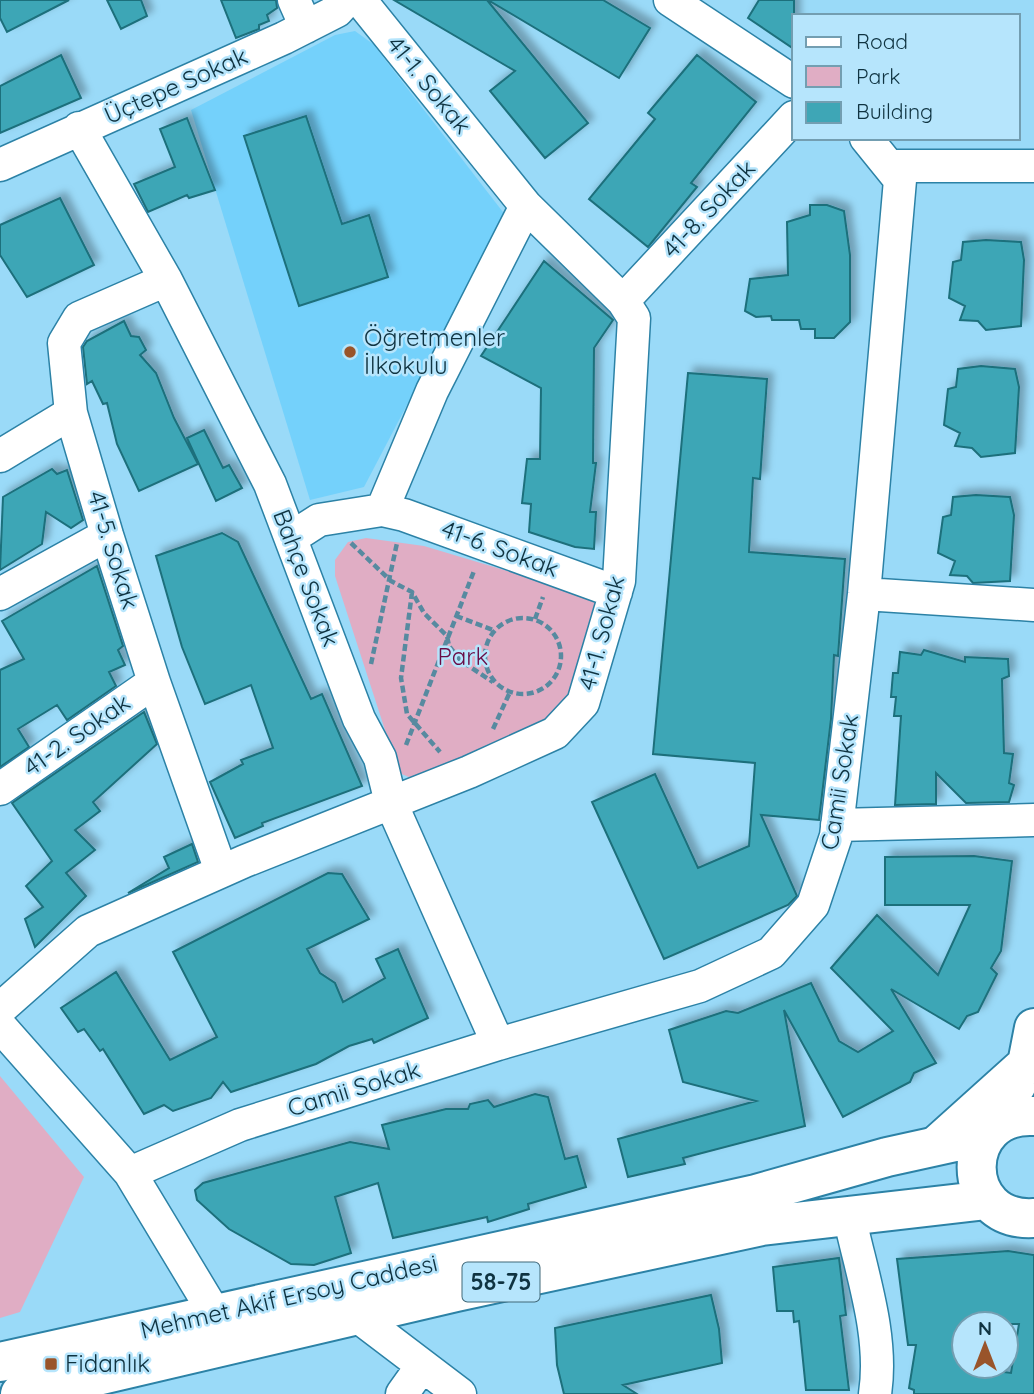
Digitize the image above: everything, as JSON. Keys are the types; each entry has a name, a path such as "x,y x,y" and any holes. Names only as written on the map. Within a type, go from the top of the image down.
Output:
{"main road":[{"path":"1030,1046 992,1131 980,1146 976,1170 987,1200 1008,1215 1034,1218"},
{"path":"938,1144 1030,1046"},
{"name":"Mehmet Akif Ersoy Caddesi","path":"0,1362 756,1194 992,1131 1018,1117 1034,1116"},
{"name":"Mehmet Akif Ersoy Caddesi","path":"20,1394 356,1315 762,1226 987,1200"}],"street":[{"name":"Üçtepe Sokak","path":"0,165 79,128 300,13 337,11 347,0"},
{"name":"41-1. Sokak","path":"0,1009 88,931 221,871 469,772 555,733 583,703 616,592 634,318 623,301 526,206 360,0"},
{"path":"684,4 792,81"},
{"name":"41-8. Sokak","path":"623,301 792,119"},
{"name":"Bahçe Sokak","path":"79,128 166,280 270,484 359,719 380,758 391,803 498,1044"},
{"name":"Camii Sokak","path":"130,1173 240,1125 498,1044 699,986 771,954 813,905 837,825 864,594 900,180 868,140"},
{"path":"889,166 1034,166"},
{"path":"290,538 319,520 393,512 432,391 526,206"},
{"name":"41-5. Sokak","path":"166,280 79,318 64,343 71,413 107,535 154,682 221,871"},
{"path":"0,456 71,413"},
{"name":"41-6. Sokak","path":"393,512 616,592"},
{"path":"0,594 107,535"},
{"path":"864,594 1034,605"},
{"name":"41-2. Sokak","path":"0,789 154,682"},
{"path":"837,825 1034,820"},
{"path":"0,1026 130,1173 215,1314"},
{"path":"849,1215 873,1326 877,1379 875,1394"},
{"path":"356,1315 460,1394"},
{"path":"402,1394 422,1366"}],"path":[{"path":"370,665 389,579 393,512"},
{"path":"319,520 344,537 389,579 412,592 424,613 447,636 449,646 461,661 493,682 510,692 523,695 536,692 556,675 561,649 556,637 538,620 514,618 493,630 484,652 485,665 493,682"},
{"path":"380,758 407,745 483,543"},
{"path":"412,592 401,678 407,714 445,758 469,772"},
{"path":"456,616 493,630"}],"shaded area":[{"name":"Öğretmenler İlkokulu","path":"355,31 373,44 506,216 364,487 310,500 191,110 335,35"}],"green space":[{"name":"Park","path":"366,538 424,546 611,602 588,684 548,728 414,779 399,773 335,576 335,560 348,542"},
{"path":"0,1076 84,1177 20,1312 0,1318"}],"building":[{"path":"0,0 69,0 7,32 0,18"},
{"path":"107,0 141,0 147,16 121,29"},
{"path":"221,0 276,0 277,8 267,15 269,21 259,25 259,29 236,38"},
{"path":"394,0 487,0 588,123 545,158 490,91 515,71"},
{"path":"488,0 603,0 650,28 619,78"},
{"path":"759,0 794,0 792,48 748,18"},
{"path":"61,55 81,98 0,133 0,86"},
{"path":"697,55 756,102 691,183 697,187 648,247 589,199 655,119 648,113"},
{"path":"306,116 342,224 369,215 388,277 299,306 244,136"},
{"path":"187,118 215,190 189,198 187,195 148,212 134,184 175,167 160,129"},
{"path":"60,198 94,265 27,297 0,255 0,225"},
{"path":"810,205 827,205 844,211 850,255 850,322 834,338 815,338 815,329 801,329 799,320 772,320 771,316 756,317 745,311 750,279 788,275 787,222 810,215"},
{"path":"963,242 1021,242 1024,260 1021,326 986,330 978,321 960,320 965,306 949,298 953,262 961,260"},
{"path":"544,261 613,320 594,348 593,463 596,463 590,512 596,512 594,549 575,547 529,532 531,504 522,503 527,459 540,459 541,388 481,356"},
{"path":"124,321 131,336 139,337 146,350 140,355 156,373 174,418 198,464 139,491 117,444 107,403 103,404 92,381 87,384 83,347 87,341"},
{"path":"981,366 1015,369 1019,387 1015,453 981,457 972,448 955,446 960,433 944,425 948,389 956,387 958,369"},
{"path":"688,373 767,379 760,479 753,478 749,552 845,559 838,656 834,655 831,719 819,820 761,815 797,896 788,905 664,959 592,802 655,774 698,868 749,846 755,763 653,754"},
{"path":"204,430 223,468 229,465 242,488 216,501 187,438"},
{"path":"52,469 57,474 67,470 83,520 71,528 46,512 42,544 0,570 3,497"},
{"path":"953,497 1010,497 1014,515 1010,581 973,583 967,576 950,575 955,561 938,553 943,517 951,515"},
{"path":"222,533 238,542 311,699 322,694 362,786 262,823 263,826 235,838 210,782 243,764 241,760 273,748 251,685 205,704 182,647 156,556"},
{"path":"97,566 123,646 118,650 125,665 109,672 116,686 67,720 57,705 18,729 29,747 0,767 0,670 24,659 2,621"},
{"path":"924,650 965,662 965,657 1008,659 1009,676 1002,679 1004,753 1013,754 1009,783 1014,785 1009,802 966,803 936,773 936,804 895,805 901,716 894,716 896,697 891,697 893,673 898,673 900,652 921,655"},
{"path":"144,712 157,744 93,802 100,811 75,830 95,850 66,873 86,896 35,947 25,919 43,907 26,886 52,861 12,803"},
{"path":"192,844 198,862 128,893 169,868 164,857"},
{"path":"974,856 1012,861 1001,951 991,968 997,974 978,1012 967,1016 959,1029 891,989 936,1063 914,1073 910,1082 843,1117 784,1010 805,1126 683,1158 685,1164 628,1177 618,1139 756,1101 683,1082 669,1030 726,1011 738,1013 811,983 839,1041 858,1052 893,1031 831,968 877,915 938,975 970,905 885,905 885,857"},
{"path":"328,873 342,874 369,919 307,949 320,973 335,983 343,1002 385,978 376,959 398,949 428,1018 374,1043 372,1039 349,1046 316,1064 231,1092 223,1082 211,1098 173,1111 164,1105 144,1114 103,1049 100,1051 84,1029 78,1032 61,1008 116,972 170,1060 217,1037 173,952"},
{"path":"535,1094 548,1097 565,1159 577,1156 586,1187 528,1204 529,1209 488,1222 487,1217 393,1238 378,1183 335,1197 351,1253 314,1265 291,1264 229,1229 197,1200 195,1190 203,1183 350,1142 389,1149 382,1125 446,1109 468,1109 470,1104 488,1100 494,1107"},
{"path":"1008,1251 1034,1255 1034,1394 914,1394 914,1390 909,1388 916,1345 908,1345 897,1259"},
{"path":"839,1258 846,1315 840,1316 849,1390 806,1390 799,1321 794,1322 793,1311 777,1311 773,1267"},
{"path":"711,1295 719,1329 722,1363 623,1385 637,1394 564,1394 557,1365 555,1328"}],"place":[{"name":"Öğretmenler İlkokulu","path":"350,352"},
{"name":"Fidanlık","path":"51,1364"}]}
